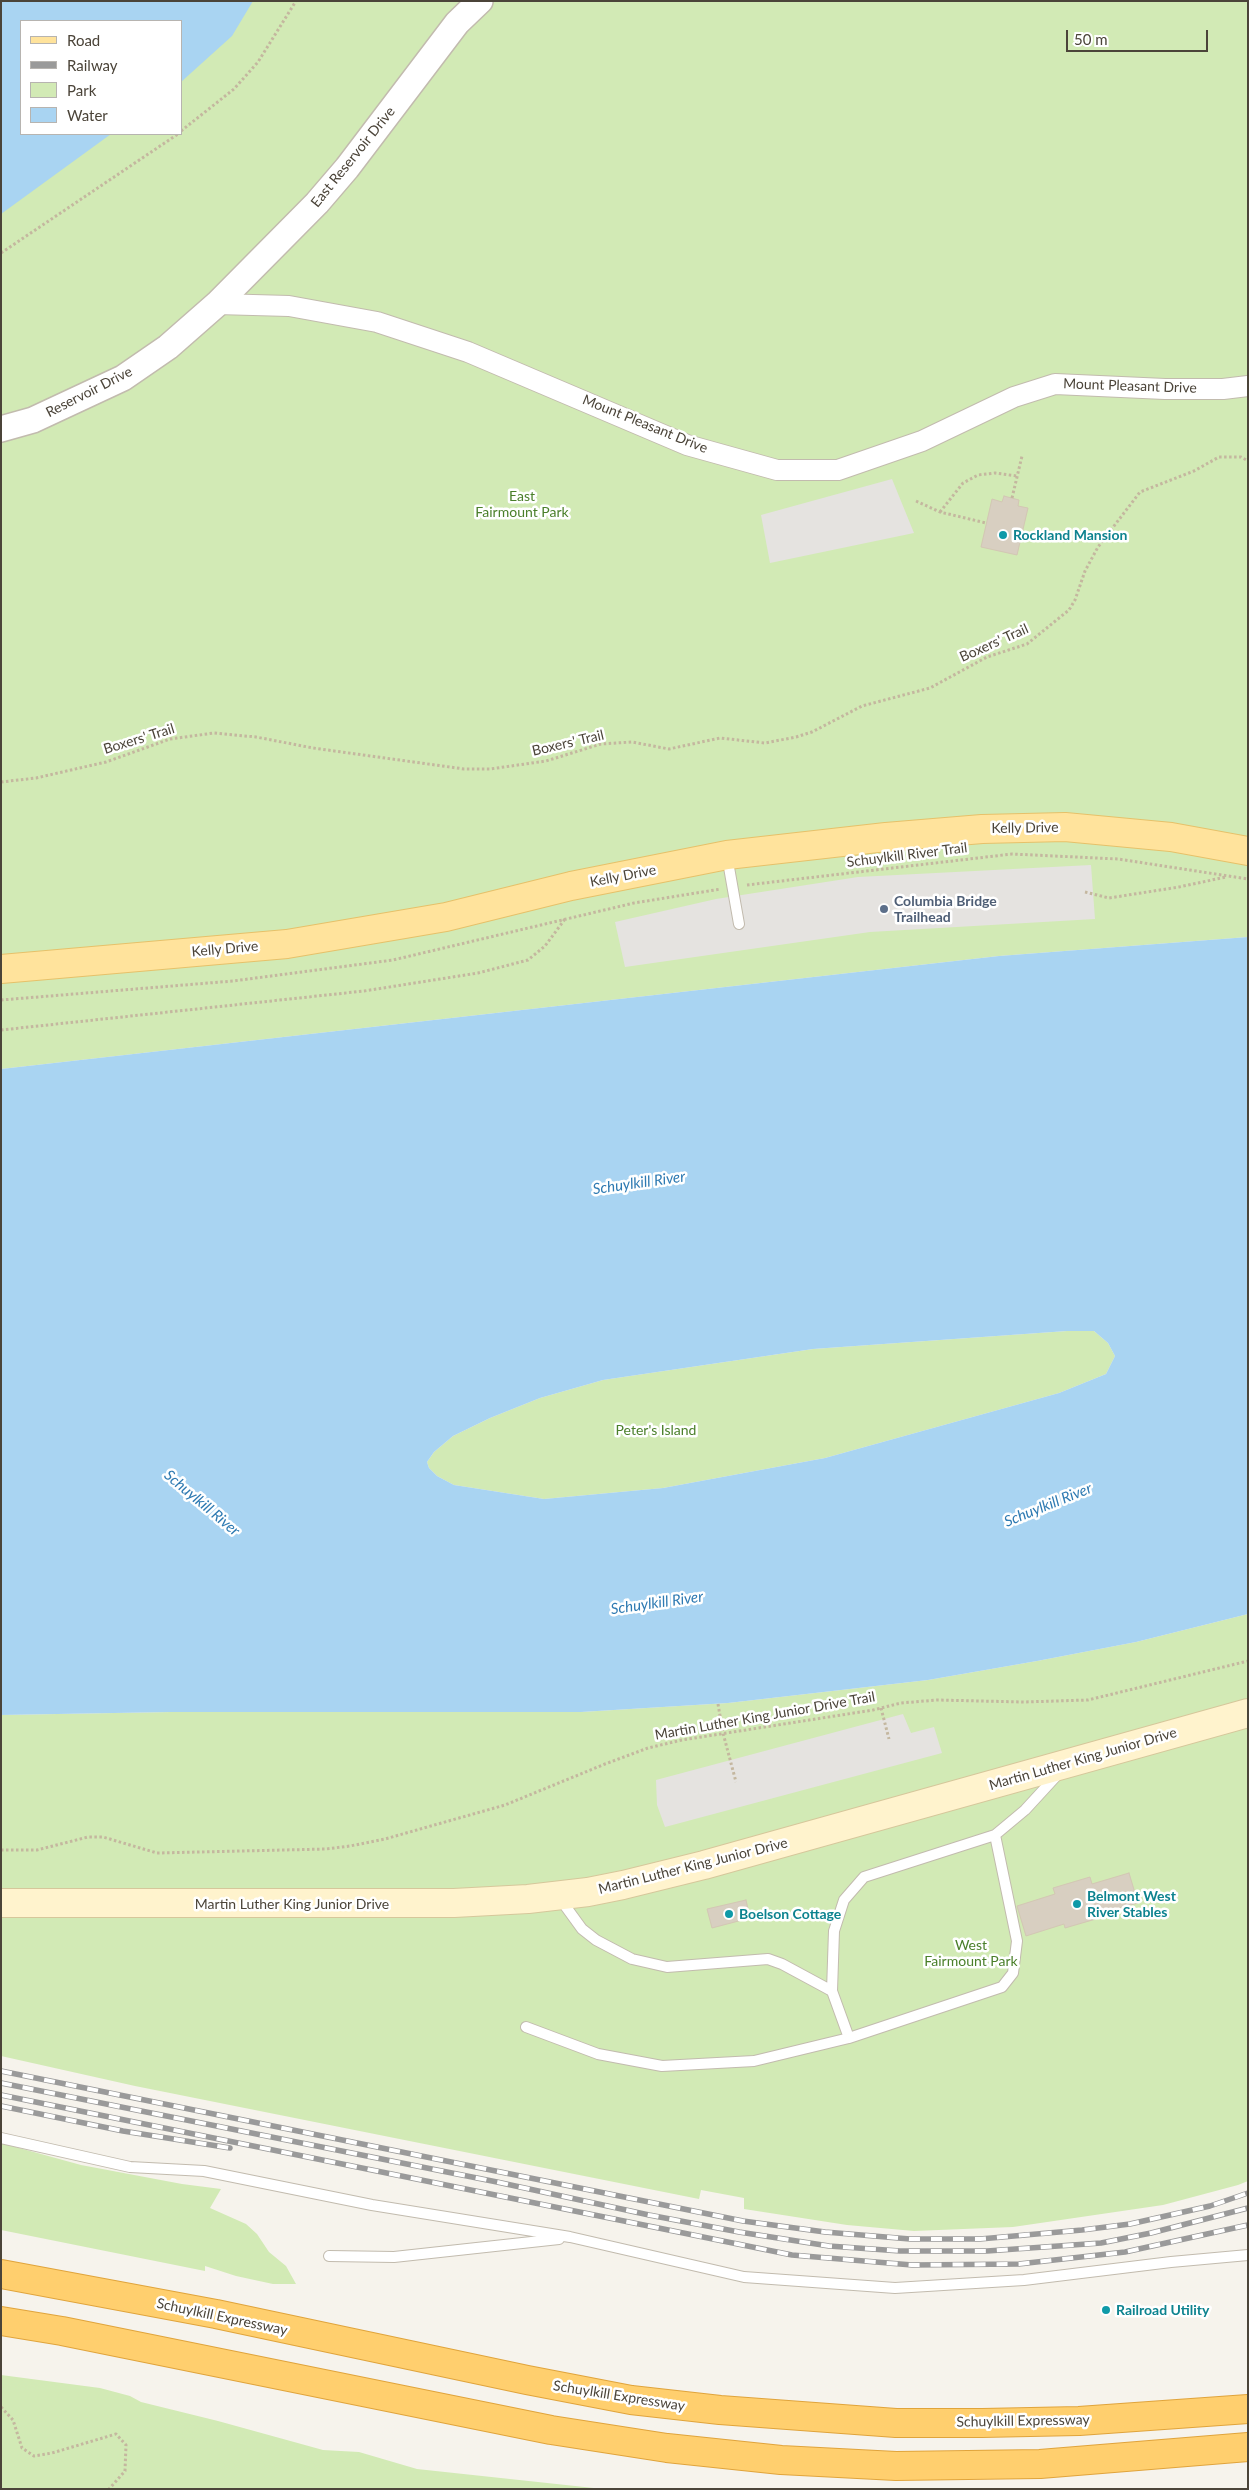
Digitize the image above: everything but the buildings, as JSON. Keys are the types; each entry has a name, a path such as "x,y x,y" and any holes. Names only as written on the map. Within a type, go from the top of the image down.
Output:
{"highway":[{"name":"Schuylkill Expressway","path":"1,2274 216,2314 527,2380 631,2400 720,2410 896,2423 982,2423 1079,2421 1248,2409"},
{"path":"1,2322 62,2331 551,2430 667,2448 781,2460 896,2466 1040,2464 1248,2447"}],"main road":[{"name":"Kelly Drive","path":"1,969 287,944 446,917 571,886 727,855 866,839 1021,827 1135,832 1248,851"},
{"name":"Martin Luther King Junior Drive","path":"1,1903 454,1903 562,1896 624,1886 704,1865 1248,1712"}],"street":[{"name":"East Reservoir Drive","path":"217,304 317,203 347,168 457,24 480,1"},
{"name":"Mount Pleasant Drive","path":"217,304 289,306 377,322 468,352 688,445 777,470 838,470 922,441 1014,397 1054,384 1164,389 1248,386"},
{"name":"Reservoir Drive","path":"1,429 33,420 123,378 168,347 217,304"}],"lane":[{"path":"727,855 739,924"},
{"path":"849,2038 832,1991 834,1932 844,1900 864,1876 995,1835 1025,1810 1068,1763"},
{"path":"526,2027 598,2054 662,2066 754,2061 849,2038 1002,1987 1013,1973 1017,1942 995,1835"},
{"path":"562,1896 566,1907 582,1928 596,1940 632,1959 667,1967 768,1959 782,1964 832,1991"},
{"path":"1,2138 130,2167 204,2171 372,2205 570,2238 744,2277 895,2288 1024,2280 1171,2262 1248,2255"},
{"path":"328,2256 394,2257 570,2238"}],"path":[{"path":"182,130 234,89 258,62 296,1"},
{"path":"1,253 177,135"},
{"path":"1012,498 1022,456"},
{"name":"Boxers' Trail","path":"1,782 36,778 106,762 170,739 214,733 256,736 313,748 464,769 490,769 546,761 601,744 632,742 669,749 720,738 765,743 796,737 812,732 862,706 930,688 987,657 1027,644 1068,610 1076,600 1085,572 1098,547 1140,492 1194,471 1219,457 1240,457 1248,461"},
{"path":"940,512 948,499 963,483 978,475 995,473 1017,476"},
{"path":"916,501 940,512 986,523"},
{"name":"Schuylkill River Trail","path":"747,885 1012,854 1118,860 1248,879"},
{"path":"1085,892 1109,898 1179,887 1230,876"},
{"path":"1,1030 364,991 478,973 528,960 545,946 566,919"},
{"name":"Martin Luther King Junior Drive Trail","path":"1,1850 37,1850 88,1836 103,1836 157,1853 317,1849 350,1846 385,1839 506,1805 648,1748 723,1733 881,1708 901,1703 937,1700 1024,1702 1088,1700 1248,1661"},
{"path":"718,1704 723,1733 736,1782"},
{"path":"881,1708 889,1739"},
{"path":"1,2408 13,2420 22,2448 34,2456 52,2454 116,2434 126,2445 125,2471 109,2489"}],"green space":[{"name":"East Fairmount Park","path":"1,1 1248,1 1248,937 999,956 1,1069"},
{"name":"Peter's Island","path":"1067,1331 1094,1331 1108,1343 1115,1356 1106,1374 1059,1393 825,1458 663,1488 544,1499 454,1485 437,1476 429,1468 427,1462 434,1452 453,1436 490,1418 540,1398 603,1380 813,1349"},
{"name":"West Fairmount Park","path":"1248,1614 1248,2181 1238,2185 1163,2205 1013,2227 914,2231 847,2225 744,2209 744,2198 701,2190 699,2199 135,2086 1,2056 1,1715 171,1712 581,1712 728,1703 928,1680 1136,1642"},
{"path":"1,2143 81,2165 182,2184 221,2189 210,2208 246,2224 257,2234 269,2252 286,2266 296,2284 273,2284 236,2276 205,2266 205,2271 1,2230"},
{"path":"1,2375 100,2388 130,2396 141,2402 323,2450 359,2452 417,2469 603,2489 1,2489"}],"shaded area":[{"path":"892,479 914,533 770,563 761,515"},
{"name":"Columbia Bridge Trailhead","path":"1091,865 1095,919 870,932 625,967 615,922 716,899 858,877"},
{"path":"903,1714 911,1733 934,1727 942,1753 665,1827 657,1805 656,1780"}],"water":[{"path":"1,1 253,1 232,36 182,81 182,20 20,20 20,135 110,135 1,214"},
{"name":"Schuylkill River","path":"1248,937 1248,1614 1136,1642 928,1680 728,1703 581,1712 171,1712 1,1715 1,1069 999,956","holes":["1067,1331 1094,1331 1108,1343 1115,1356 1106,1374 1059,1393 825,1458 663,1488 544,1499 454,1485 437,1476 429,1468 427,1462 434,1452 453,1436 490,1418 540,1398 603,1380 813,1349"]}],"railway":[{"path":"1,2071 743,2221 825,2232 910,2239 980,2239 1082,2230 1130,2224 1210,2206 1248,2193"},
{"path":"1,2083 497,2182 649,2215 829,2246 900,2251 987,2251 1101,2243 1151,2233 1248,2208"},
{"path":"1,2095 792,2255 912,2265 1019,2264 1125,2252 1248,2225"},
{"path":"1,2106 123,2131 230,2148"}],"place":[{"name":"Rockland Mansion","path":"1003,535"},
{"name":"Columbia Bridge Trailhead","path":"884,909"},
{"name":"Belmont West River Stables","path":"1077,1904"},
{"name":"Boelson Cottage","path":"729,1914"},
{"name":"Railroad Utility","path":"1106,2310"}]}
